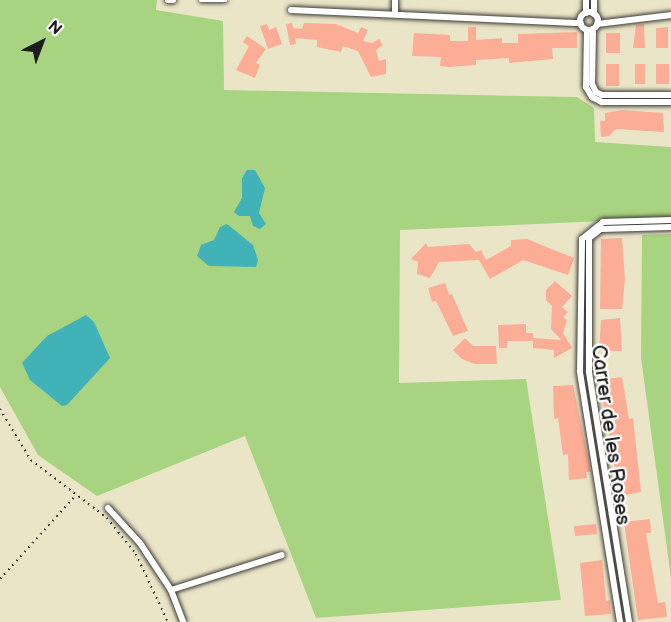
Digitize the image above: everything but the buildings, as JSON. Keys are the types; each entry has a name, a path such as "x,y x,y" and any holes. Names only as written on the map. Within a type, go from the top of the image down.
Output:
{"street":[{"path":"168,0 173,0"},
{"path":"395,0 395,14"},
{"path":"581,23 586,13 586,0"},
{"path":"594,0 594,23 586,87 602,102 671,102"},
{"path":"291,10 581,23 671,15"},
{"path":"586,13 594,23"},
{"path":"594,94 671,95"},
{"name":"Carrer de les Roses","path":"620,622 580,371 582,239 603,222 671,220"},
{"name":"Carrer de les Roses","path":"629,622 589,371 589,238 602,229 671,227"},
{"path":"108,508 140,543 171,590 183,622"},
{"path":"171,590 282,555"}],"lane":[{"path":"200,0 225,0"}],"path":[{"path":"0,409 31,460 108,518 136,554 168,622"},
{"path":"0,579 77,494"}],"green space":[{"path":"0,0 157,0 156,10 223,21 224,90 577,97 594,108 595,142 671,147 671,218 400,230 399,383 526,379 561,600 316,618 245,436 97,496 38,455 0,387"},
{"path":"671,234 671,578 641,358 642,235"}],"water":[{"path":"247,170 255,170 265,188 259,213 266,224 260,229 253,226 250,216 239,216 234,212 242,198 242,178"},
{"path":"227,224 253,245 258,260 256,267 209,266 197,256 201,245 214,240 220,227"},
{"path":"86,315 94,322 110,358 67,405 62,406 30,380 22,363 47,336"}]}
